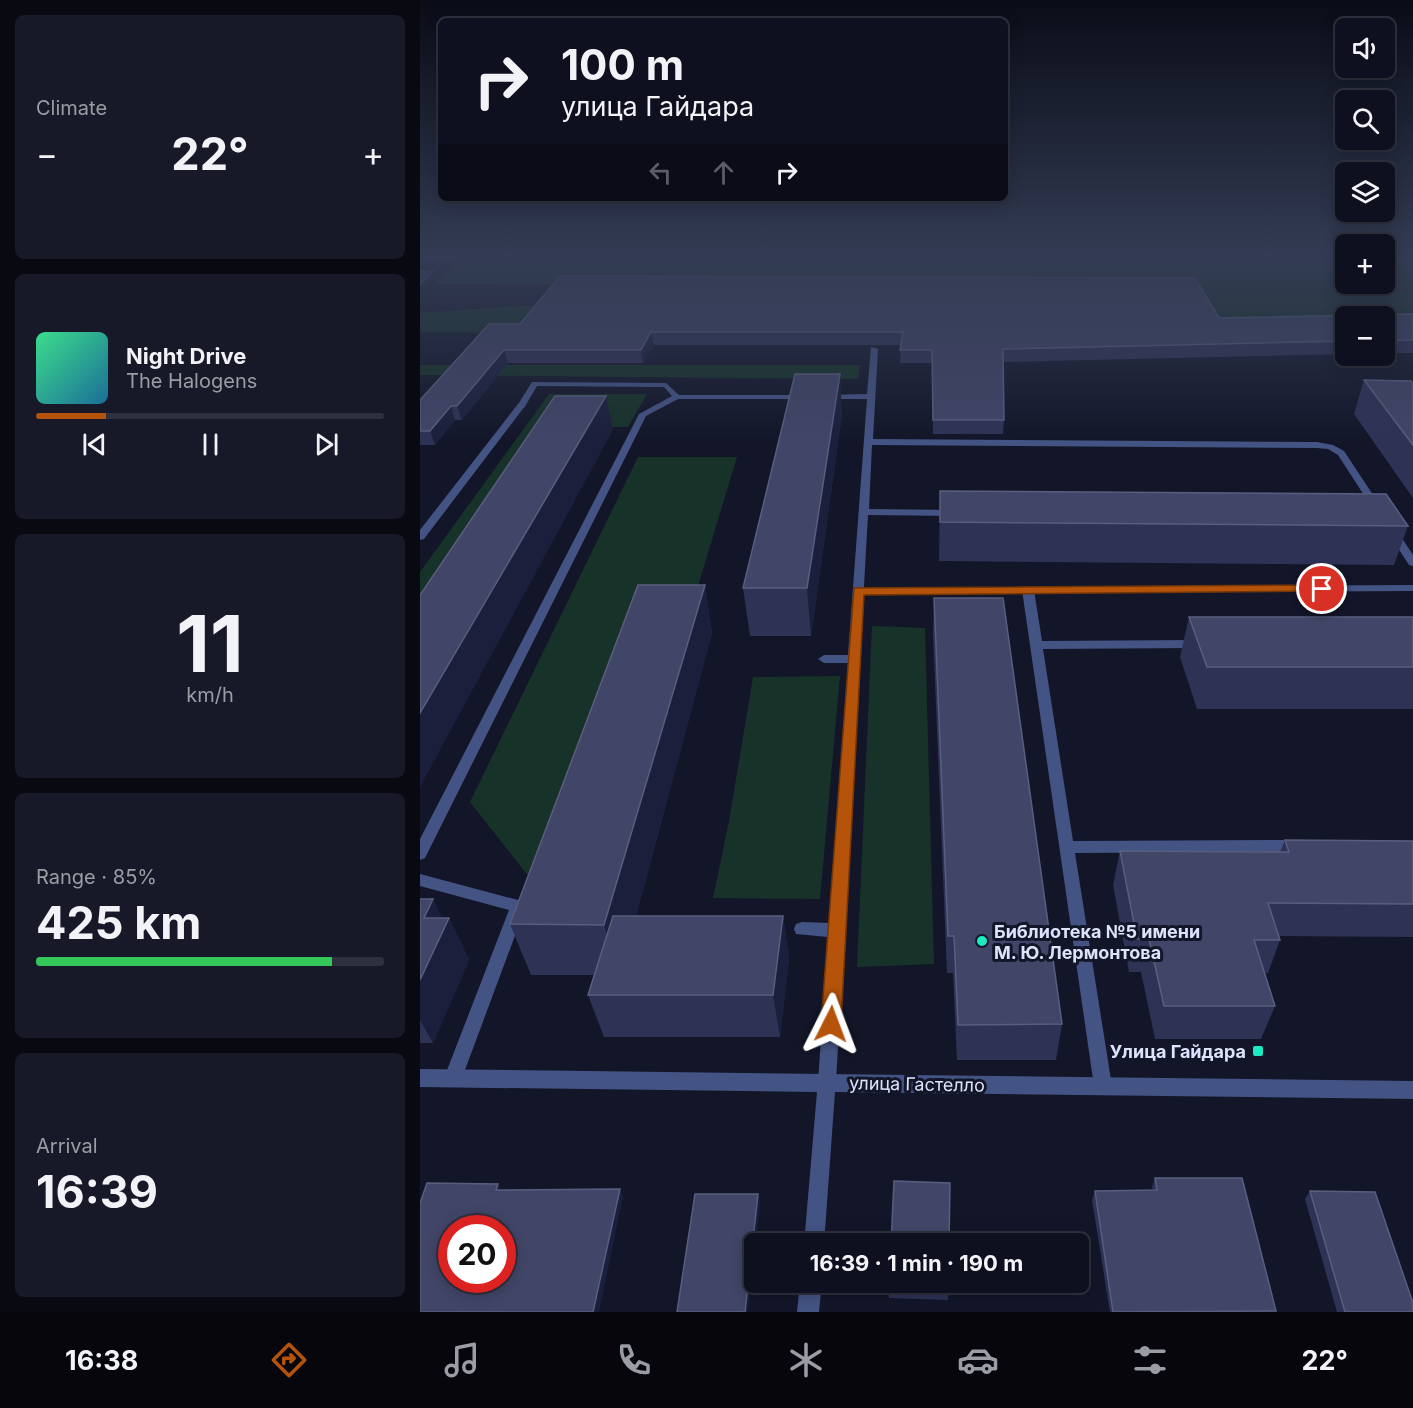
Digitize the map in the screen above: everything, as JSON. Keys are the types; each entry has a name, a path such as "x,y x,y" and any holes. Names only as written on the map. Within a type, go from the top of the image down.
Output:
{"street":[{"path":"815,1233 827,1082 874,349"},
{"path":"420,537 521,406 535,384 666,386 677,397"},
{"path":"420,854 643,414 677,397 871,396"},
{"path":"868,442 1317,445 1330,447 1341,453 1383,516 1371,516"},
{"path":"863,512 967,513"},
{"path":"1389,526 1413,563"},
{"path":"858,591 1413,588"},
{"path":"1028,590 1103,1086"},
{"path":"1036,645 1213,644"},
{"path":"824,659 855,659"},
{"path":"1067,847 1318,846"},
{"path":"420,880 518,906 453,1078"},
{"path":"802,929 836,930"},
{"name":"улица Гастелло","path":"420,1078 1413,1090"},
{"path":"808,1312 810,1293"}],"green space":[{"path":"420,319 1281,319 966,335 420,332"},
{"path":"1396,319 1413,319 1413,324"},
{"path":"420,365 860,365 858,379 420,375"},
{"path":"549,394 647,394 628,427 556,427 420,642 420,572"},
{"path":"638,457 737,457 692,606 540,891 470,802"},
{"path":"872,626 925,628 934,964 857,967"},
{"path":"840,676 820,899 713,898 729,821 753,677"}],"building":[{"path":"524,319 1335,319 1335,341 1003,349 1004,420 933,420 932,350 900,350 903,332 651,332 641,350 504,350 457,406 451,406 430,431 420,431 420,400 489,324 520,324"},
{"path":"1395,319 1413,319 1413,340 1395,341"},
{"path":"795,374 840,374 807,588 743,588"},
{"path":"1364,380 1411,381 1413,383 1413,445"},
{"path":"555,396 606,396 420,713 420,595"},
{"path":"940,491 1386,494 1408,526 940,522"},
{"path":"638,585 705,585 604,925 510,924"},
{"path":"934,598 1003,598 1062,1024 958,1025 954,936 948,936"},
{"path":"1189,617 1413,617 1413,667 1207,667"},
{"path":"1285,840 1413,841 1413,904 1268,903 1280,940 1254,940 1275,1006 1164,1006 1149,939 1137,939 1120,851 1289,852"},
{"path":"420,899 433,899 424,918 449,918 420,980"},
{"path":"613,916 783,916 773,995 588,995"},
{"path":"1155,1178 1242,1178 1276,1311 1113,1312 1095,1191 1157,1190"},
{"path":"894,1181 950,1183 949,1233 892,1233"},
{"path":"427,1183 498,1184 496,1190 620,1189 593,1312 420,1312 420,1203"},
{"path":"1310,1191 1375,1192 1413,1303 1413,1312 1345,1312"},
{"path":"695,1194 758,1194 754,1233 744,1233 744,1293 747,1293 745,1312 677,1312"}],"place":[{"name":"Библиотека №5 имени М. Ю. Лермонтова","path":"982,941"},
{"name":"Улица Гайдара","path":"1258,1051"}],"route":[{"path":"831,1024 858,591 1322,589"}]}
